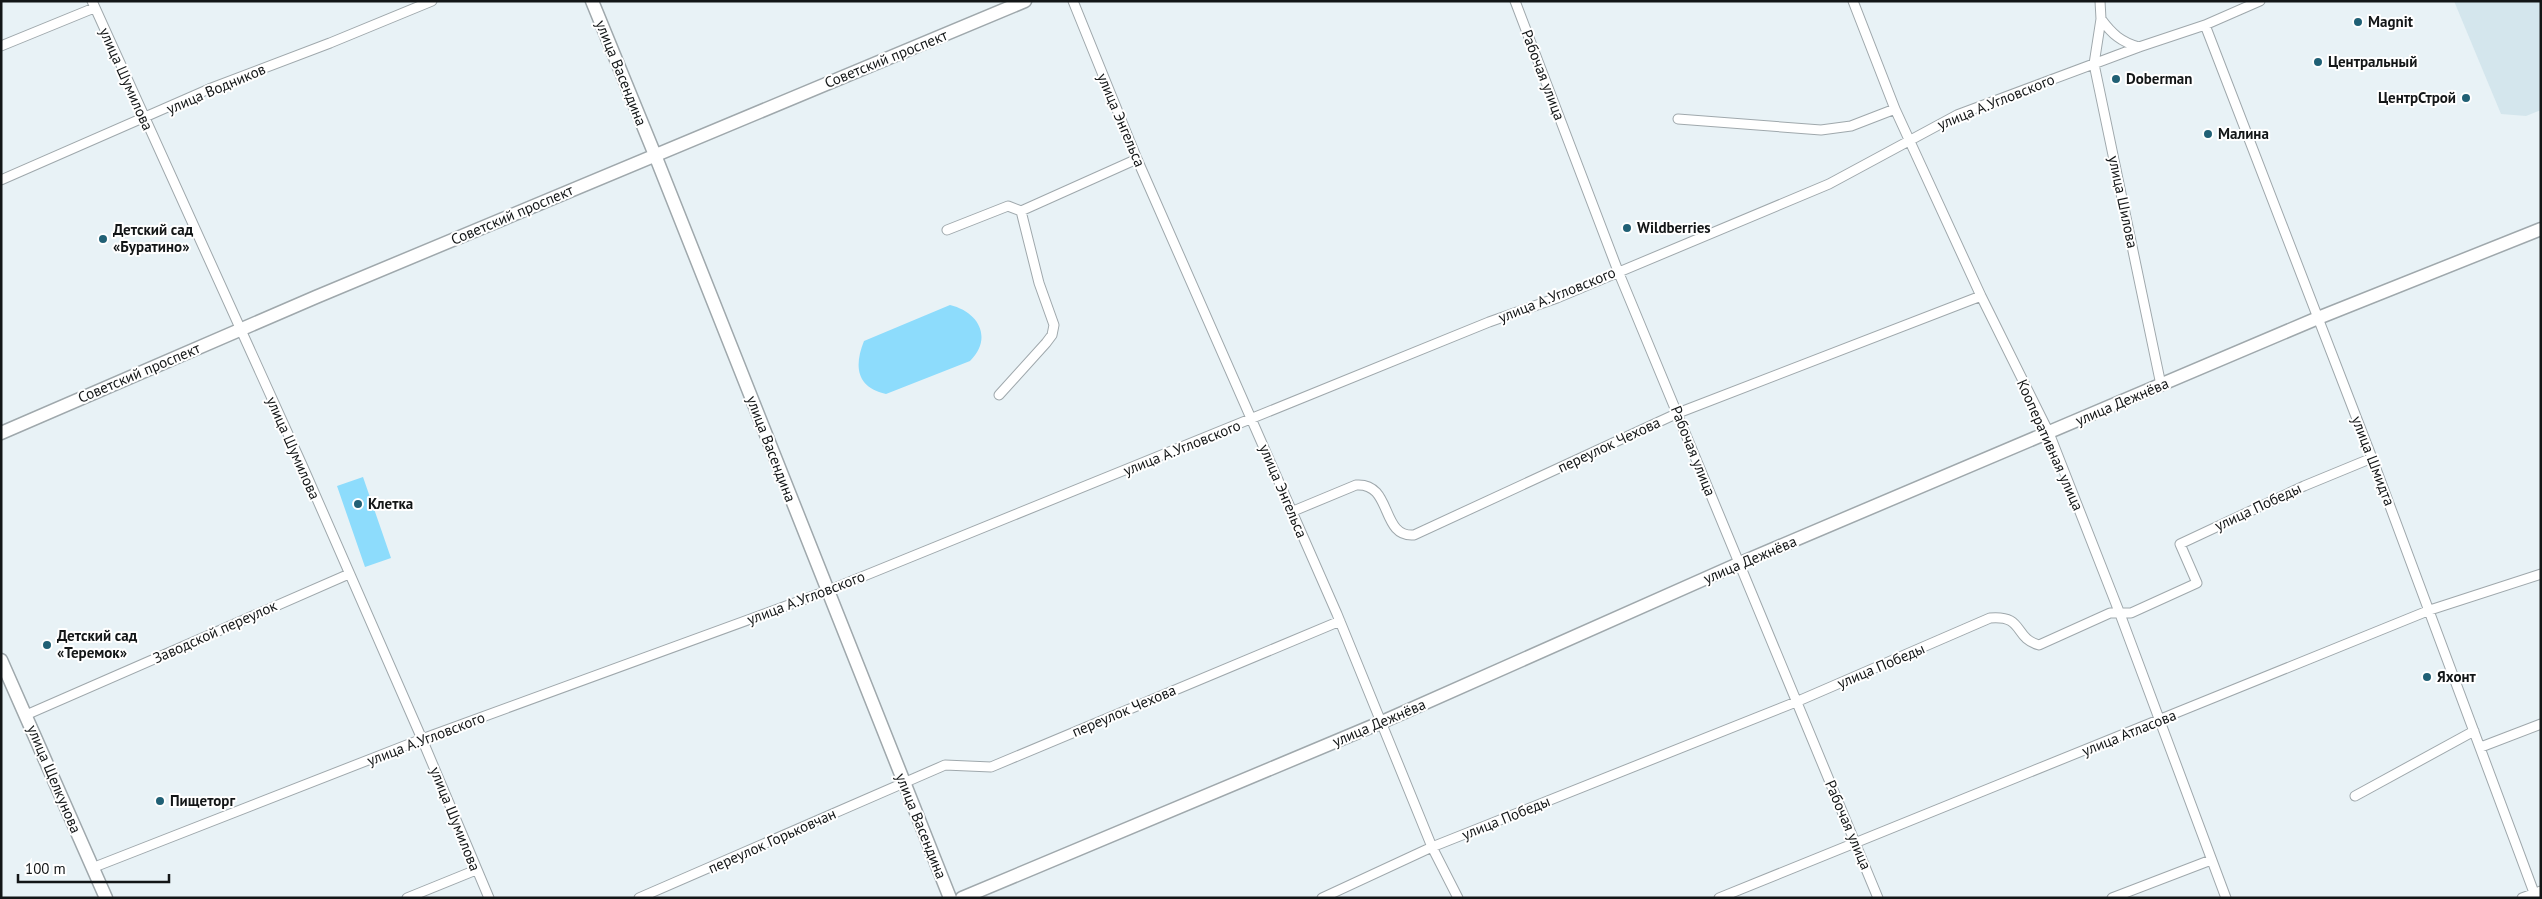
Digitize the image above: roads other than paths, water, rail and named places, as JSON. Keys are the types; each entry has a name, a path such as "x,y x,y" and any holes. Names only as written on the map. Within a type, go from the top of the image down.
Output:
{"main road":[{"name":"улица Васендина","path":"592,1 950,898"},
{"name":"Советский проспект","path":"1,433 240,330 1025,1"},
{"name":"улица Дежнёва","path":"962,898 1382,722 1738,564 2318,318 2541,230"},
{"name":"улица Щелкунова","path":"1,660 106,898"}],"street":[{"name":"улица Водников","path":"1,180 209,89 330,43 432,1"},
{"name":"улица Энгельса","path":"1073,1 1137,159 1340,621 1432,847 1458,898"},
{"name":"Рабочая улица","path":"1515,1 1618,271 1878,898"},
{"name":"Кооперативная улица","path":"1853,1 1895,110 1910,138 1981,296 2049,433 2120,614 2226,898"},
{"name":"улица Шилова","path":"2100,1 2101,18 2094,64 2161,385"},
{"name":"улица А.Угловского","path":"92,868 422,739 827,591 1252,420 1829,184 1910,138 1957,115 2139,47 2205,26 2260,1"},
{"name":"улица Шумилова","path":"93,5 350,574 489,898"},
{"path":"1,46 93,5"},
{"path":"2101,18 2108,29 2121,41 2139,47"},
{"name":"улица Шмидта","path":"2205,26 2372,458 2537,894"},
{"path":"1678,119 1821,130 1851,126 1895,110"},
{"path":"947,230 1008,206 1021,211 1137,159"},
{"path":"999,395 1046,343 1052,335 1054,325 1039,283 1021,211"},
{"name":"переулок Чехова","path":"1291,512 1356,485 1364,484 1377,491 1396,529 1408,535 1414,535 1678,413 1981,296"},
{"name":"улица Победы","path":"1322,898 1432,847 1796,702 1990,618 2002,617 2013,620 2028,639 2039,645 2110,613 2131,613 2198,583 2180,544 2304,486 2372,458"},
{"name":"Заводской переулок","path":"26,715 350,574"},
{"name":"улица Атласова","path":"1718,898 2430,610 2541,574"},
{"name":"переулок Чехова","path":"904,782 944,765 991,767 1340,621"},
{"path":"2480,747 2541,724"},
{"path":"2355,796 2474,731"},
{"name":"переулок Горьковчан","path":"639,898 776,840 904,782"},
{"path":"2112,898 2211,860"},
{"path":"408,898 476,870"},
{"path":"2522,898 2537,894"}],"place":[{"name":"Magnit","path":"2358,22"},
{"name":"Центральный","path":"2318,62"},
{"name":"Doberman","path":"2116,79"},
{"name":"ЦентрСтрой","path":"2466,98"},
{"name":"Малина","path":"2208,134"},
{"name":"Wildberries","path":"1627,228"},
{"name":"Детский сад «Буратино»","path":"103,239"},
{"name":"Клетка","path":"358,504"},
{"name":"Детский сад «Теремок»","path":"47,645"},
{"name":"Яхонт","path":"2427,677"},
{"name":"Пищеторг","path":"160,801"}]}
